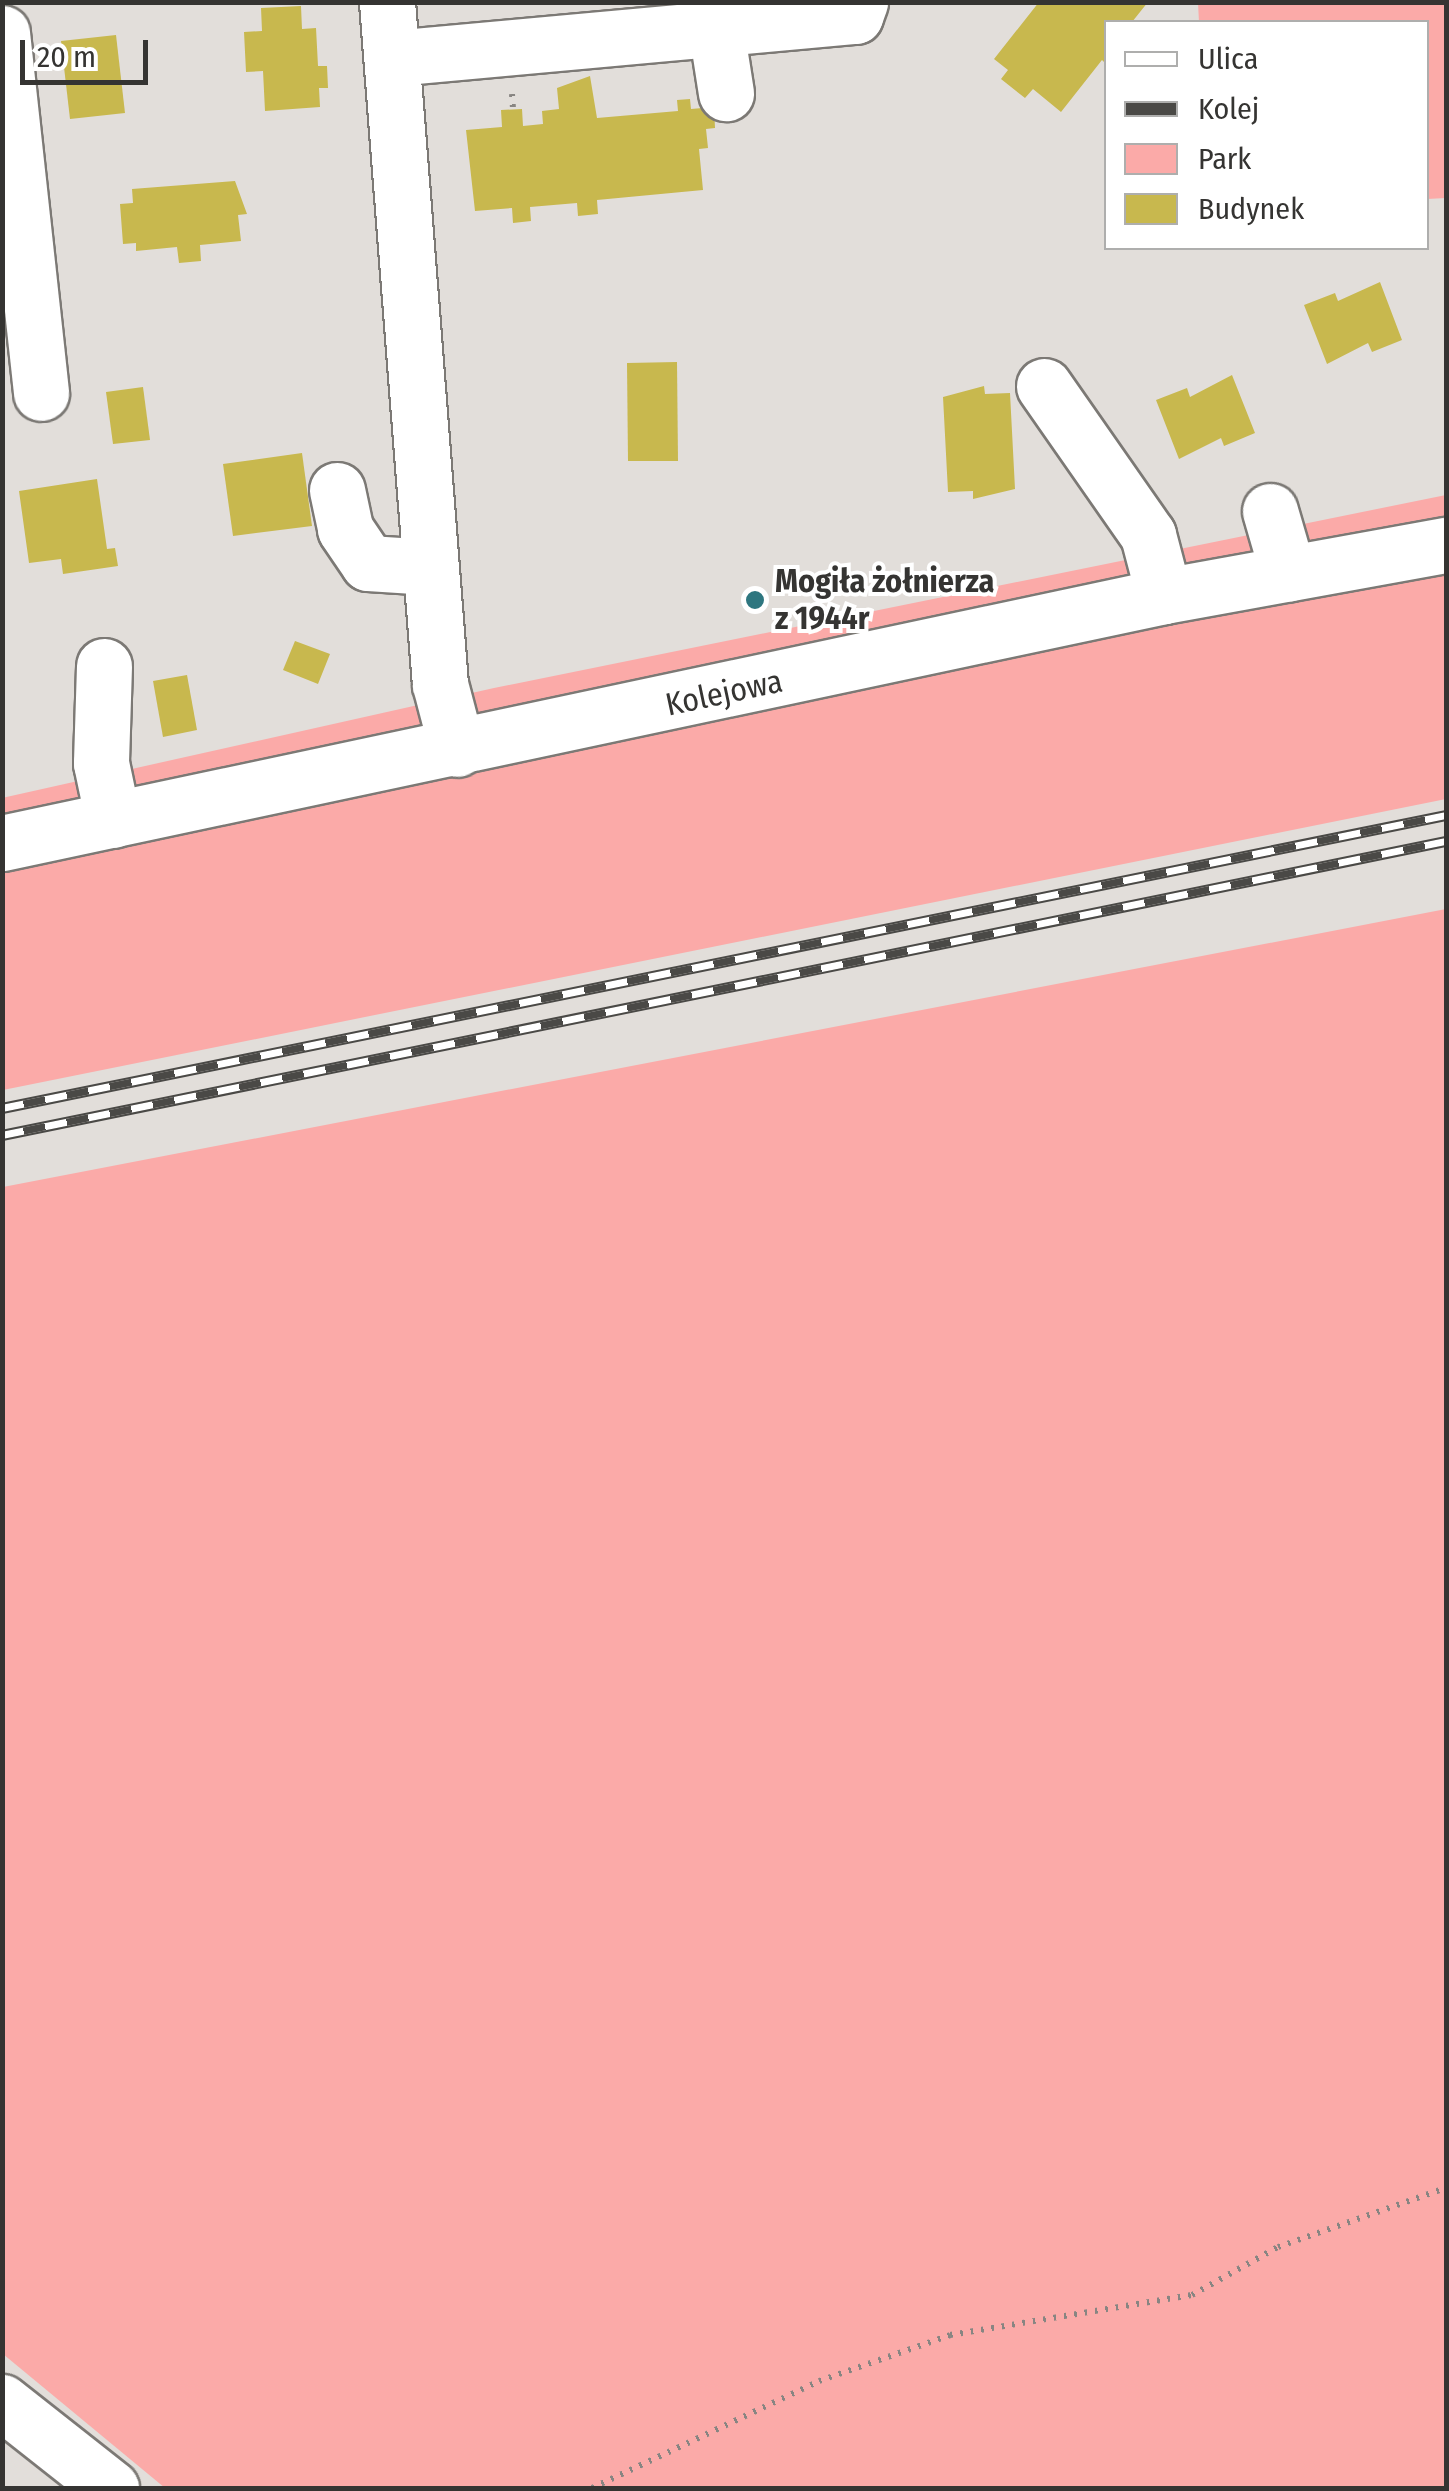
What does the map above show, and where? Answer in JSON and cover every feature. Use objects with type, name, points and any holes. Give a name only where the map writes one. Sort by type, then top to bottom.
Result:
[{"type":"street","points":[[2,14],[8,2]]},
{"type":"street","points":[[387,2],[440,684],[456,749]]},
{"type":"street","points":[[393,58],[855,16],[860,2]]},
{"type":"street","points":[[716,29],[726,93]]},
{"type":"street","points":[[2,33],[41,394]]},
{"type":"street","points":[[1044,386],[1148,535],[1164,596]]},
{"type":"street","points":[[336,490],[345,529],[368,562],[430,567]]},
{"type":"street","points":[[1270,511],[1288,574]]},
{"type":"street","name":"Kolejowa","points":[[2,843],[1164,596],[1446,545]]},
{"type":"street","points":[[104,666],[101,763],[114,820]]},
{"type":"street","points":[[2,2402],[111,2488]]},
{"type":"path","points":[[592,2488],[820,2381],[932,2342],[1192,2295],[1278,2247],[1446,2188]]},
{"type":"green space","points":[[1198,3],[1446,3],[1446,198],[1429,199],[1429,20],[1199,20]]},
{"type":"green space","points":[[1446,495],[1446,525],[3,824],[2,798],[494,688]]},
{"type":"green space","points":[[1446,564],[1446,799],[3,1090],[3,863]]},
{"type":"green space","points":[[1446,909],[1446,2488],[165,2488],[3,2354],[3,1187]]},
{"type":"building","points":[[1039,2],[1148,2],[1134,20],[1104,20],[1104,62],[1061,112],[1033,89],[1025,98],[1001,79],[1008,70],[994,59]]},
{"type":"building","points":[[301,6],[302,29],[316,28],[318,66],[327,66],[328,88],[319,88],[320,107],[265,111],[263,71],[246,72],[244,32],[262,31],[261,8]]},
{"type":"building","points":[[116,35],[125,113],[70,119],[61,41]]},
{"type":"building","points":[[590,76],[597,118],[678,111],[677,100],[690,99],[691,109],[714,107],[715,128],[706,129],[708,148],[699,149],[703,190],[597,200],[598,214],[578,216],[577,203],[530,207],[531,221],[513,223],[512,208],[475,211],[466,130],[502,127],[501,110],[522,109],[523,126],[543,124],[542,111],[559,109],[557,88]]},
{"type":"building","points":[[235,181],[247,214],[238,215],[241,241],[200,245],[201,261],[179,263],[177,247],[136,251],[136,243],[123,244],[120,204],[133,203],[132,189]]},
{"type":"building","points":[[1380,282],[1402,340],[1372,352],[1368,343],[1327,364],[1304,305],[1335,293],[1338,301]]},
{"type":"building","points":[[677,362],[678,461],[628,461],[627,363]]},
{"type":"building","points":[[1232,375],[1255,433],[1224,446],[1221,438],[1179,459],[1156,400],[1187,388],[1190,397]]},
{"type":"building","points":[[984,386],[985,394],[1010,393],[1015,489],[973,499],[973,491],[948,492],[943,397]]},
{"type":"building","points":[[143,387],[150,440],[113,444],[106,392]]},
{"type":"building","points":[[302,453],[312,526],[233,536],[223,464]]},
{"type":"building","points":[[97,479],[107,549],[115,548],[118,566],[63,574],[61,559],[29,563],[19,491]]},
{"type":"building","points":[[295,641],[330,654],[318,684],[283,670]]},
{"type":"building","points":[[187,675],[197,730],[163,737],[153,681]]},
{"type":"railway","points":[[2,1108],[1446,815]]},
{"type":"railway","points":[[2,1135],[1446,841]]},
{"type":"place","name":"Mogiła żołnierza z 1944r","points":[[755,600]]}]
